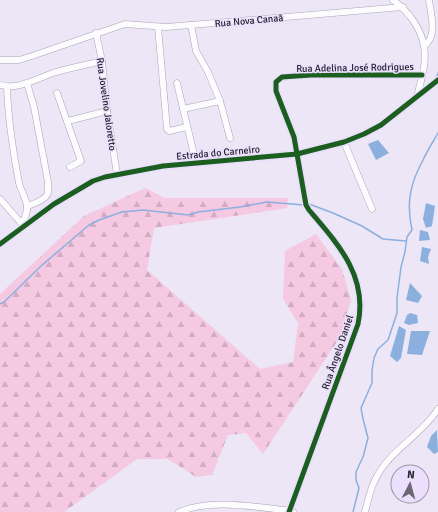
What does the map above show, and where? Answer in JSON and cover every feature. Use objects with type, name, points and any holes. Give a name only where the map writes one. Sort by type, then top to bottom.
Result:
[{"type":"street","points":[[393,0],[403,7],[417,27],[424,46],[422,75],[417,96]]},
{"type":"street","points":[[424,46],[431,39],[434,28],[429,0]]},
{"type":"street","name":"Rua Nova Canaã","points":[[0,60],[19,60],[129,23],[158,27],[176,27],[403,7]]},
{"type":"street","points":[[191,25],[196,51],[208,72],[220,101],[230,138]]},
{"type":"street","points":[[158,27],[167,129],[169,131],[188,127]]},
{"type":"street","name":"Rua Jovelino Jaloretto","points":[[96,34],[102,61],[107,111],[117,174]]},
{"type":"street","points":[[0,85],[7,87],[27,84],[54,73],[102,61]]},
{"type":"street","name":"Rua Adelina José Rodrigues","points":[[276,91],[276,82],[282,77],[365,74],[422,75]]},
{"type":"street","name":"Estrada do Carneiro","points":[[0,244],[22,226],[54,204],[104,177],[162,166],[297,154],[344,142],[381,126],[438,80]]},
{"type":"street","points":[[177,83],[196,162]]},
{"type":"street","points":[[27,84],[34,107],[48,182],[48,193],[39,201],[27,206]]},
{"type":"street","points":[[7,87],[8,118],[11,141],[20,185],[27,206],[27,211],[22,226]]},
{"type":"street","name":"Rua Ângelo Daniel","points":[[276,91],[294,137],[306,205],[339,245],[348,261],[357,284],[360,299],[360,311],[356,329],[291,512]]},
{"type":"street","points":[[57,93],[81,161],[70,167]]},
{"type":"street","points":[[183,109],[220,101]]},
{"type":"street","points":[[68,121],[107,111]]},
{"type":"street","points":[[344,142],[372,208]]},
{"type":"street","points":[[0,199],[22,226]]},
{"type":"street","points":[[366,512],[372,485],[380,471],[393,454],[432,419],[438,409]]},
{"type":"street","points":[[179,512],[197,506],[224,505],[291,512]]},
{"type":"green space","points":[[145,188],[165,198],[288,198],[287,208],[154,228],[147,270],[260,369],[293,362],[298,323],[283,299],[285,251],[316,234],[342,269],[351,300],[340,337],[263,454],[246,433],[228,435],[212,475],[196,477],[168,459],[137,459],[64,512],[0,512],[0,294],[84,216]]},
{"type":"water","points":[[378,140],[389,153],[376,160],[368,144]]},
{"type":"water","points":[[426,203],[435,206],[432,226],[426,228],[423,219]]},
{"type":"water","points":[[420,230],[428,232],[430,240],[419,241]]},
{"type":"water","points":[[422,247],[431,249],[428,257],[429,264],[420,261]]},
{"type":"water","points":[[410,283],[422,296],[418,303],[406,300]]},
{"type":"water","points":[[410,313],[417,315],[418,323],[409,325],[404,323],[407,315]]},
{"type":"water","points":[[399,326],[406,330],[401,358],[397,362],[390,356]]},
{"type":"water","points":[[411,331],[430,331],[422,355],[407,354]]},
{"type":"water","points":[[437,430],[438,452],[434,454],[427,447],[431,436]]},
{"type":"waterway","points":[[436,79],[438,73]]},
{"type":"waterway","points":[[353,512],[359,488],[356,480],[356,472],[363,457],[368,438],[361,408],[372,383],[374,358],[378,349],[388,340],[397,313],[397,298],[401,267],[407,237],[412,230],[409,211],[412,186],[426,153],[438,133]]},
{"type":"waterway","points":[[0,304],[4,302],[41,266],[89,225],[122,212],[143,210],[188,215],[198,212],[267,202],[304,205]]},
{"type":"waterway","points":[[309,204],[362,226],[383,239],[406,241]]},
{"type":"cycle path","points":[[289,512],[358,324],[360,307],[359,291],[355,276],[348,262],[340,248],[306,205],[294,137],[276,91],[276,82],[282,77],[311,75],[422,75]]},
{"type":"cycle path","points":[[0,244],[54,204],[93,181],[105,177],[163,166],[297,154],[344,142],[381,125],[438,80]]}]
